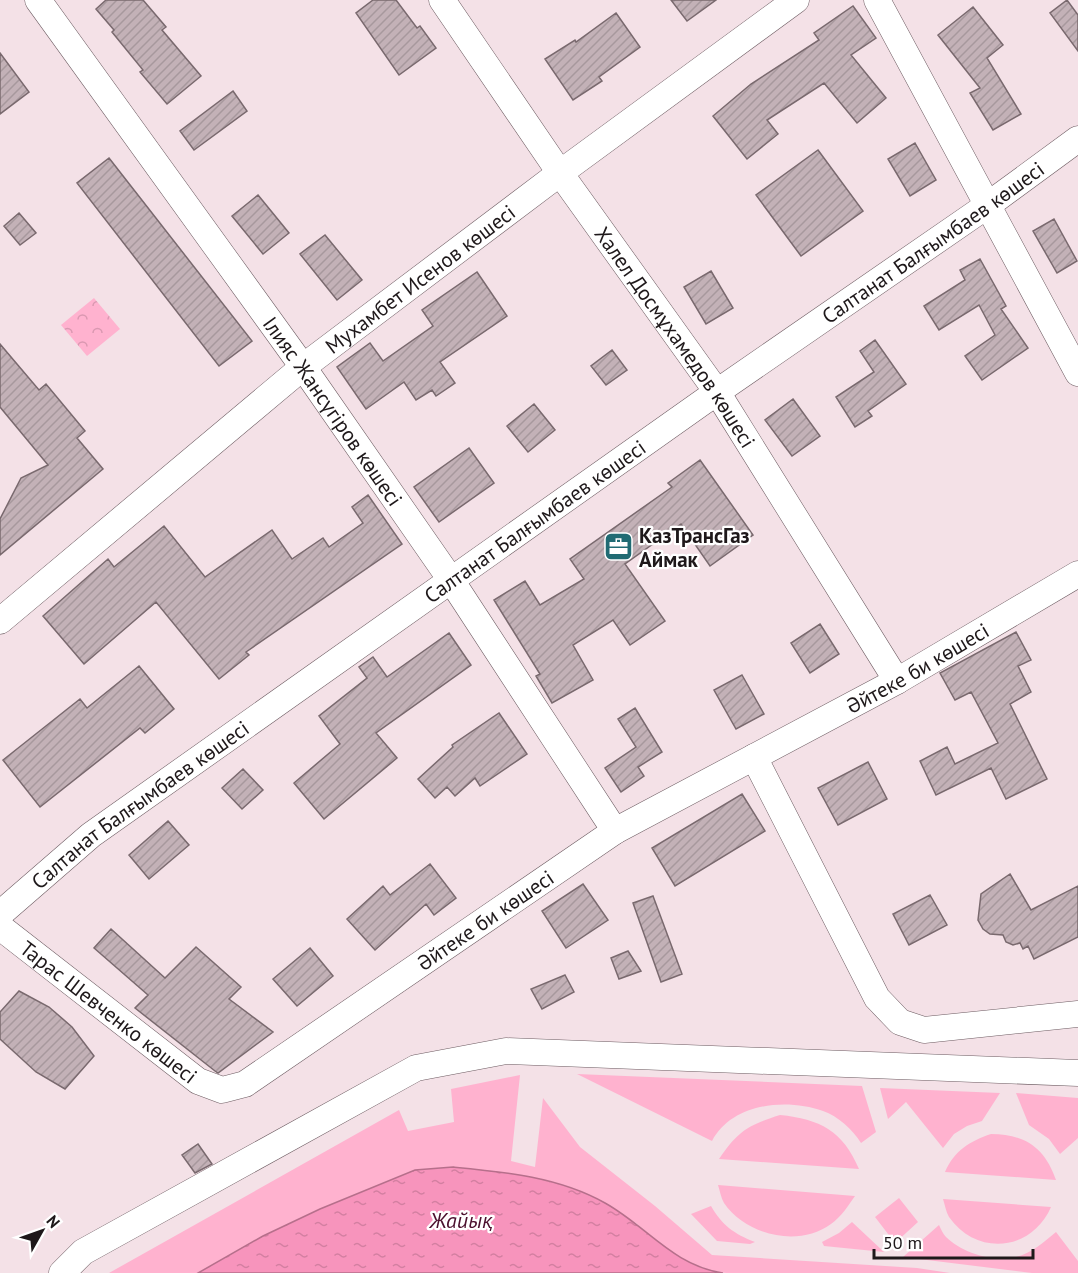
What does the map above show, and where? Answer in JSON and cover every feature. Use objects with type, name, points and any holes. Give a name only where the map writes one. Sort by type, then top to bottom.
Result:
[{"type":"street","name":"Ілияс Жансүгіров көшесі","points":[[38,0],[303,366],[451,580],[615,831]]},
{"type":"street","name":"Халел Досмұхамедов көшесі","points":[[442,0],[560,173],[717,392],[897,681]]},
{"type":"street","name":"Мухамбет Исенов көшесі","points":[[5,607],[303,366],[796,0]]},
{"type":"street","points":[[878,0],[1078,373]]},
{"type":"street","name":"Салтанат Балғымбаев көшесі","points":[[0,914],[91,835],[1078,140]]},
{"type":"street","name":"Әйтеке би көшесі","points":[[222,1090],[245,1084],[615,831],[897,681],[1078,574]]},
{"type":"street","points":[[754,757],[877,998],[900,1022],[924,1030],[1078,1014]]},
{"type":"street","name":"Тарас Шевченко көшесі","points":[[0,927],[198,1081],[222,1090]]},
{"type":"street","points":[[62,1273],[83,1252],[416,1068],[506,1051],[1078,1072]]},
{"type":"green space","points":[[94,298],[120,329],[87,356],[61,325]]},
{"type":"green space","points":[[577,1074],[862,1086],[876,1132],[861,1143],[845,1124],[829,1113],[808,1107],[777,1105],[746,1111],[733,1118],[721,1128],[712,1141]]},
{"type":"green space","points":[[520,1075],[511,1161],[535,1167],[543,1098],[580,1147],[655,1206],[712,1255],[917,1268],[950,1273],[726,1273],[712,1271],[669,1252],[636,1223],[541,1179],[453,1167],[415,1170],[320,1209],[263,1236],[198,1273],[109,1273],[399,1110],[408,1131],[454,1122],[451,1089]]},
{"type":"green space","points":[[880,1088],[1000,1093],[982,1121],[954,1134],[943,1148],[906,1102],[888,1119]]},
{"type":"green space","points":[[1016,1093],[1078,1098],[1078,1138],[1060,1154],[1049,1139],[1029,1125]]},
{"type":"green space","points":[[780,1115],[807,1120],[828,1129],[846,1145],[859,1169],[719,1159],[738,1135],[760,1122]]},
{"type":"green space","points":[[991,1134],[1014,1137],[1032,1145],[1046,1159],[1056,1180],[945,1172],[953,1158],[964,1148]]},
{"type":"green space","points":[[718,1185],[855,1196],[831,1224],[818,1231],[788,1236],[759,1230],[745,1223],[724,1203]]},
{"type":"green space","points":[[899,1198],[918,1222],[895,1243],[875,1217]]},
{"type":"green space","points":[[943,1199],[1051,1207],[1042,1222],[1031,1233],[1018,1240],[989,1243],[961,1230],[949,1217]]},
{"type":"green space","points":[[711,1206],[729,1228],[755,1242],[750,1244],[717,1241],[691,1214]]},
{"type":"green space","points":[[852,1222],[884,1252],[824,1246],[822,1242],[839,1233]]},
{"type":"green space","points":[[939,1225],[946,1237],[961,1248],[998,1259],[1008,1259],[1027,1253],[1056,1232],[1078,1261],[1078,1273],[1032,1273],[903,1257]]},
{"type":"water","name":"Жайық","points":[[453,1167],[531,1177],[587,1194],[620,1213],[675,1254],[705,1269],[723,1273],[198,1273],[263,1236],[320,1209],[415,1170]]},
{"type":"building","points":[[106,0],[143,0],[166,27],[162,30],[201,76],[167,104],[140,72],[143,70],[96,9]]},
{"type":"building","points":[[373,0],[396,0],[436,48],[399,75],[356,13]]},
{"type":"building","points":[[671,0],[716,0],[687,21]]},
{"type":"building","points":[[1067,0],[1078,15],[1078,51],[1050,13]]},
{"type":"building","points":[[853,6],[876,38],[851,55],[886,98],[857,123],[824,83],[767,120],[778,134],[747,159],[713,116],[751,84],[819,40],[814,33]]},
{"type":"building","points":[[973,7],[1003,45],[987,58],[1021,114],[993,130],[970,93],[980,88],[938,35]]},
{"type":"building","points":[[616,13],[640,47],[599,77],[602,81],[573,100],[545,59],[575,40],[576,42]]},
{"type":"building","points":[[0,53],[29,92],[0,114]]},
{"type":"building","points":[[233,91],[247,111],[194,150],[180,131]]},
{"type":"building","points":[[915,143],[936,180],[910,196],[888,159]]},
{"type":"building","points":[[818,150],[863,211],[801,256],[756,195]]},
{"type":"building","points":[[109,158],[252,341],[219,366],[77,183]]},
{"type":"building","points":[[258,195],[289,233],[263,254],[232,216]]},
{"type":"building","points":[[19,213],[36,233],[20,245],[4,226]]},
{"type":"building","points":[[1054,219],[1077,261],[1057,273],[1033,231]]},
{"type":"building","points":[[325,235],[362,280],[337,300],[300,254]]},
{"type":"building","points":[[980,259],[1006,306],[1001,309],[1028,348],[982,380],[965,356],[995,335],[979,305],[939,330],[924,306],[965,280],[960,270]]},
{"type":"building","points":[[711,271],[733,308],[706,324],[684,287]]},
{"type":"building","points":[[477,272],[507,316],[440,362],[455,383],[436,396],[432,390],[416,400],[404,382],[366,409],[337,367],[370,343],[383,361],[433,326],[422,310]]},
{"type":"building","points":[[875,340],[906,384],[868,411],[872,416],[855,427],[836,397],[874,372],[860,351]]},
{"type":"building","points":[[0,344],[39,390],[46,384],[85,431],[77,438],[103,469],[0,555],[0,519],[21,478],[48,465],[0,407]]},
{"type":"building","points":[[612,350],[627,370],[606,385],[591,366]]},
{"type":"building","points":[[793,399],[820,436],[792,456],[765,420]]},
{"type":"building","points":[[534,404],[555,430],[528,452],[507,426]]},
{"type":"building","points":[[469,448],[494,483],[439,522],[414,487]]},
{"type":"building","name":"КазТрансГаз Аймак","points":[[700,460],[753,535],[710,566],[681,524],[625,564],[665,621],[630,645],[613,620],[573,645],[593,680],[552,703],[536,676],[540,674],[494,600],[525,581],[540,605],[584,579],[570,559],[672,487],[668,483]]},
{"type":"building","points":[[368,495],[402,544],[246,652],[249,655],[219,679],[156,602],[84,664],[43,616],[108,559],[114,567],[164,526],[205,577],[272,530],[292,559],[323,538],[329,547],[363,523],[352,507]]},
{"type":"building","points":[[820,624],[839,654],[810,673],[791,643]]},
{"type":"building","points":[[1016,632],[1031,660],[1018,666],[1031,692],[1010,704],[1047,779],[1006,799],[991,768],[936,795],[920,761],[947,747],[955,764],[998,743],[971,692],[955,700],[940,673]]},
{"type":"building","points":[[449,633],[471,665],[376,733],[397,758],[324,819],[294,783],[340,744],[319,716],[367,678],[359,667],[373,657],[387,677]]},
{"type":"building","points":[[139,666],[174,709],[145,733],[140,728],[40,807],[3,760],[80,699],[87,708]]},
{"type":"building","points":[[742,675],[764,714],[736,729],[714,690]]},
{"type":"building","points":[[635,708],[662,752],[638,767],[644,776],[621,792],[605,768],[636,747],[618,719]]},
{"type":"building","points":[[499,713],[527,754],[480,786],[475,778],[455,796],[447,787],[435,798],[418,779],[453,747],[452,745]]},
{"type":"building","points":[[868,762],[887,799],[838,825],[818,788]]},
{"type":"building","points":[[243,769],[263,790],[242,809],[222,788]]},
{"type":"building","points":[[742,794],[765,831],[675,886],[652,848]]},
{"type":"building","points":[[168,821],[189,845],[149,879],[129,855]]},
{"type":"building","points":[[430,864],[456,898],[434,915],[426,904],[375,950],[347,919],[383,886],[390,895]]},
{"type":"building","points":[[1010,874],[1031,910],[1078,886],[1078,937],[1034,959],[1028,946],[1023,949],[1020,943],[1013,945],[1006,942],[1003,935],[990,934],[983,929],[978,920],[981,894]]},
{"type":"building","points":[[583,884],[608,920],[566,948],[542,911]]},
{"type":"building","points":[[930,895],[947,925],[909,945],[893,914]]},
{"type":"building","points":[[653,896],[682,974],[661,982],[633,903]]},
{"type":"building","points":[[111,929],[165,978],[196,947],[241,987],[229,999],[273,1032],[218,1073],[135,1008],[148,995],[94,948]]},
{"type":"building","points":[[310,948],[333,976],[297,1006],[273,979]]},
{"type":"building","points":[[628,951],[641,971],[619,979],[611,958]]},
{"type":"building","points":[[565,975],[574,992],[542,1009],[531,989]]},
{"type":"building","points":[[19,991],[49,1007],[72,1027],[94,1056],[65,1089],[36,1072],[0,1039],[0,1012]]},
{"type":"building","points":[[198,1144],[212,1164],[195,1173],[182,1155]]},
{"type":"place","name":"КазТрансГаз Аймак","points":[[618,547]]}]
